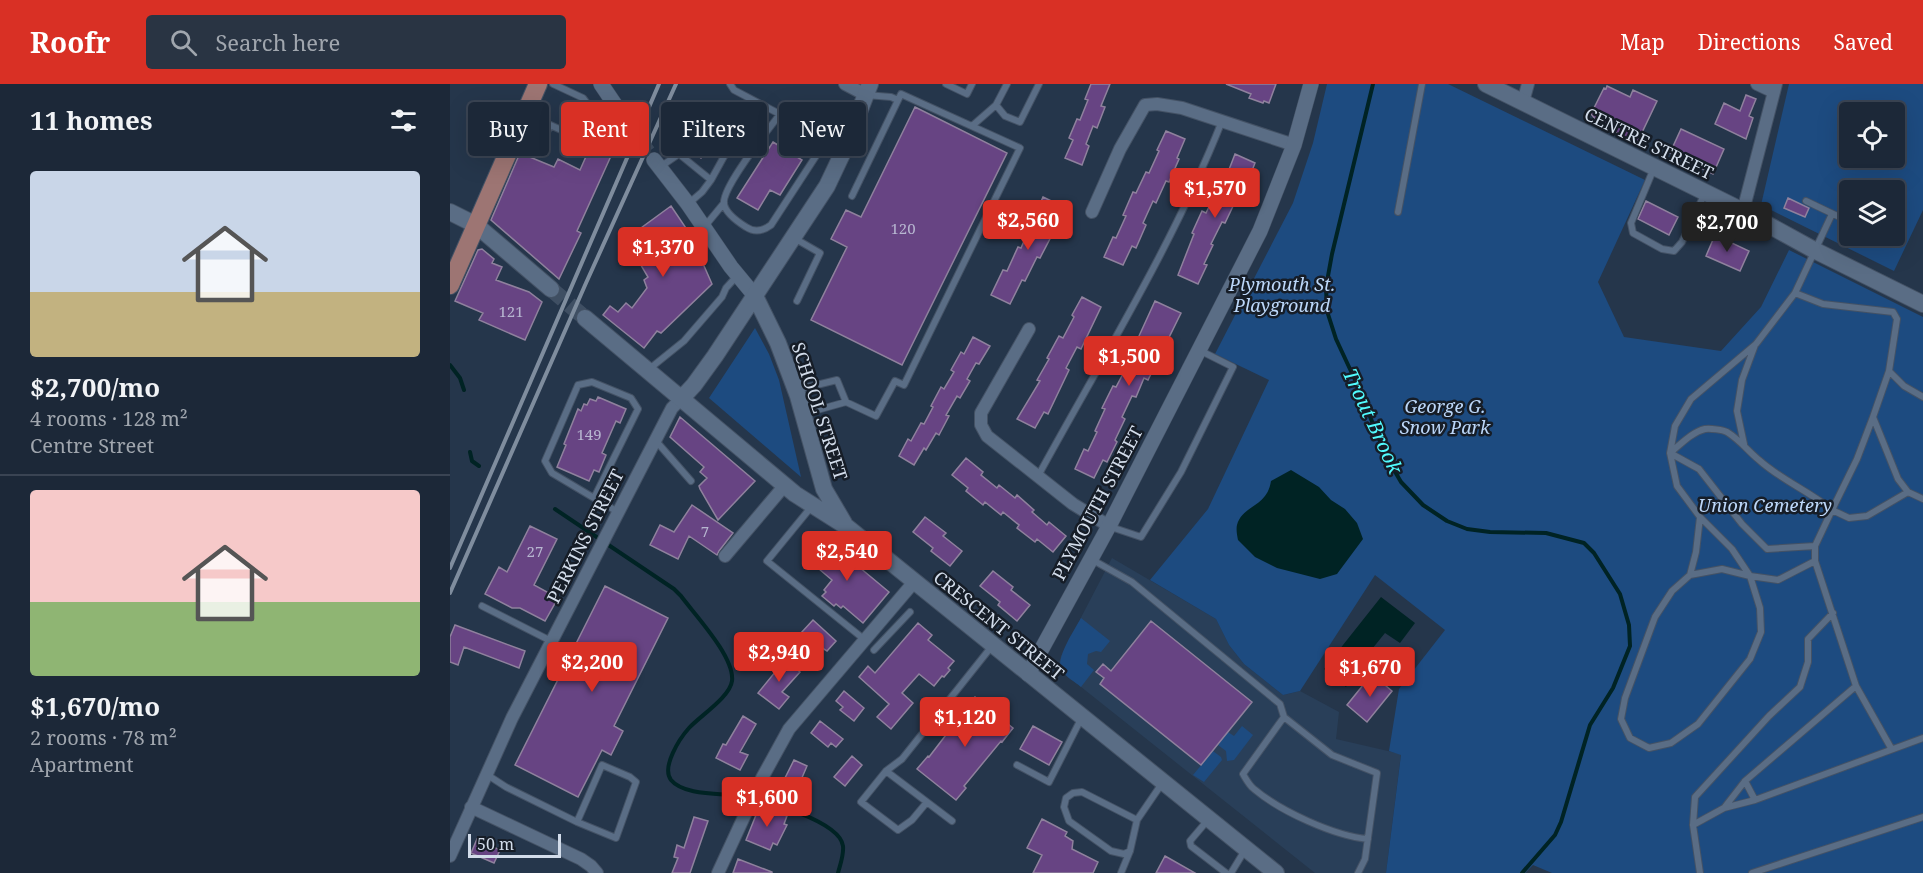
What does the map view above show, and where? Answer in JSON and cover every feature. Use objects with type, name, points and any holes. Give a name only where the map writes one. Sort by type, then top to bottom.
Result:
[{"type":"main road","points":[[530,102],[538,84]]},
{"type":"main road","name":"CENTRE STREET","points":[[1485,84],[1743,211],[1814,250],[1923,304]]},
{"type":"main road","points":[[450,285],[506,156]]},
{"type":"main road","points":[[681,399],[706,368],[794,238],[827,186],[841,156]]},
{"type":"main road","points":[[450,212],[476,225],[551,289]]},
{"type":"main road","name":"SCHOOL STREET","points":[[755,296],[778,343],[795,390],[824,489],[847,527]]},
{"type":"main road","name":"CRESCENT STREET","points":[[585,318],[785,485],[812,506],[847,527],[1276,873]]},
{"type":"street","points":[[601,84],[613,102]]},
{"type":"street","points":[[845,84],[868,89]]},
{"type":"street","name":"PLYMOUTH STREET","points":[[1028,674],[1108,526],[1260,231],[1294,145],[1311,84]]},
{"type":"street","points":[[1523,102],[1528,84]]},
{"type":"street","points":[[1743,211],[1775,88],[1757,84]]},
{"type":"street","points":[[1092,212],[1120,149],[1145,105],[1157,104],[1182,108],[1294,145]]},
{"type":"street","name":"SCHOOL STREET","points":[[656,164],[755,296]]},
{"type":"street","points":[[1029,329],[981,412],[981,425],[987,436],[1073,504],[1108,526]]},
{"type":"street","name":"PERKINS STREET","points":[[450,856],[485,774],[551,641],[672,408],[681,399]]},
{"type":"street","points":[[725,556],[785,485]]},
{"type":"street","points":[[718,873],[789,729],[914,582]]},
{"type":"street","points":[[471,807],[581,859],[597,873]]},
{"type":"lane","points":[[550,125],[579,138],[592,110],[584,98],[553,84]]},
{"type":"lane","points":[[730,84],[734,90],[779,113]]},
{"type":"lane","points":[[946,84],[967,94],[972,84]]},
{"type":"lane","points":[[972,126],[996,105],[1006,84]]},
{"type":"lane","points":[[996,105],[1005,116],[1020,122],[1039,84]]},
{"type":"lane","points":[[1398,212],[1422,84]]},
{"type":"lane","points":[[868,89],[898,100]]},
{"type":"lane","points":[[802,414],[846,402],[876,416],[895,381],[904,384],[1020,148],[901,94],[852,196]]},
{"type":"lane","points":[[704,227],[723,203],[738,172],[779,115]]},
{"type":"lane","points":[[1038,476],[1131,309],[1209,153],[1222,121]]},
{"type":"lane","points":[[656,164],[679,154],[711,180]]},
{"type":"lane","points":[[688,204],[702,192],[724,156]]},
{"type":"lane","points":[[723,203],[729,214],[747,228],[753,231],[765,230],[771,225],[816,156]]},
{"type":"lane","points":[[1654,167],[1630,223],[1633,233],[1662,249],[1674,251],[1682,242],[1705,192]]},
{"type":"lane","points":[[1806,201],[1839,217]]},
{"type":"lane","points":[[1815,561],[1778,580],[1750,576],[1722,569],[1690,575],[1672,591],[1655,617],[1625,698],[1621,719],[1630,738],[1649,748],[1671,743],[1698,724],[1750,659],[1761,632],[1760,608],[1750,576],[1732,549],[1700,517],[1677,486],[1670,453],[1675,426],[1691,399],[1756,344],[1795,293],[1832,214]]},
{"type":"lane","points":[[794,238],[820,253],[798,302]]},
{"type":"lane","points":[[647,371],[684,341],[738,275]]},
{"type":"lane","points":[[1795,293],[1823,304],[1893,312],[1897,319],[1889,371],[1873,417],[1857,459],[1815,546],[1815,561],[1856,686],[1891,748]]},
{"type":"lane","points":[[1743,444],[1737,411],[1742,380],[1756,344]]},
{"type":"lane","points":[[1108,526],[1141,537],[1181,472],[1233,367],[1199,350]]},
{"type":"lane","points":[[1889,371],[1904,386],[1923,397]]},
{"type":"lane","points":[[795,390],[837,380],[846,402]]},
{"type":"lane","points":[[594,498],[638,409],[631,398],[592,382],[578,386],[545,461],[552,473],[594,498],[618,512]]},
{"type":"lane","points":[[1873,417],[1898,479],[1908,492],[1923,500]]},
{"type":"lane","points":[[1670,453],[1705,429],[1725,431],[1781,477],[1818,498],[1832,510],[1849,518],[1868,516],[1908,492]]},
{"type":"lane","points":[[655,440],[691,481]]},
{"type":"lane","points":[[1670,453],[1699,469],[1742,524],[1767,549],[1815,546]]},
{"type":"lane","points":[[812,506],[767,561],[865,640]]},
{"type":"lane","points":[[1690,575],[1696,552],[1700,517]]},
{"type":"lane","points":[[1090,559],[1132,582],[1280,704],[1284,717],[1332,755],[1377,773],[1365,859],[1358,873]]},
{"type":"lane","points":[[482,606],[551,641]]},
{"type":"lane","points":[[874,650],[910,612]]},
{"type":"lane","points":[[1700,873],[1693,825],[1695,797],[1769,716],[1800,687],[1808,662],[1808,639],[1833,613]]},
{"type":"lane","points":[[884,616],[896,628]]},
{"type":"lane","points":[[927,802],[912,820],[898,830],[861,802],[886,771],[902,759],[992,646]]},
{"type":"lane","points":[[1724,808],[1745,781],[1856,686]]},
{"type":"lane","points":[[1017,765],[1049,782],[1082,717]]},
{"type":"lane","points":[[1284,717],[1243,774],[1252,788],[1294,815],[1353,838],[1368,839]]},
{"type":"lane","points":[[1693,825],[1724,808],[1755,800],[1923,738]]},
{"type":"lane","points":[[485,774],[506,787],[578,822],[616,838],[636,782],[602,765],[578,822]]},
{"type":"lane","points":[[886,771],[952,821]]},
{"type":"lane","points":[[1745,781],[1755,800]]},
{"type":"lane","points":[[1121,873],[1130,851],[1137,820],[1164,782]]},
{"type":"lane","points":[[1130,851],[1124,854],[1111,851],[1069,821],[1064,807],[1066,798],[1073,793],[1082,792],[1137,820]]},
{"type":"lane","points":[[1752,873],[1923,817]]},
{"type":"lane","points":[[1210,819],[1192,838],[1191,846],[1226,873]]},
{"type":"lane","points":[[1231,873],[1246,848]]},
{"type":"shaded area","points":[[1291,470],[1319,487],[1331,500],[1345,509],[1357,523],[1363,539],[1337,574],[1320,579],[1277,568],[1255,557],[1238,540],[1237,527],[1240,518],[1260,502],[1269,490],[1271,481]]},
{"type":"shaded area","points":[[1112,558],[1216,619],[1229,645],[1244,664],[1283,695],[1300,691],[1339,712],[1336,739],[1401,754],[1386,873],[1315,873],[1061,671],[1059,664],[1061,656]]},
{"type":"shaded area","points":[[1381,597],[1415,623],[1400,643],[1385,633],[1347,680],[1349,682],[1346,687],[1324,669]]},
{"type":"green space","points":[[1327,84],[1448,84],[1645,180],[1598,282],[1624,337],[1721,351],[1761,307],[1789,250],[1923,317],[1923,873],[1552,873],[1533,865],[1525,873],[1386,873],[1401,755],[1389,751],[1399,689],[1445,630],[1375,575],[1300,691],[1283,695],[1244,664],[1229,645],[1216,619],[1150,580],[1208,509],[1269,380],[1215,354],[1293,203],[1313,143]]},
{"type":"green space","points":[[1789,84],[1923,84],[1923,210],[1894,271],[1844,246],[1905,246],[1905,180],[1839,180],[1839,244],[1761,205]]},
{"type":"green space","points":[[755,328],[769,354],[779,380],[801,477],[709,398]]},
{"type":"green space","points":[[1081,618],[1110,641],[1101,652],[1088,654],[1087,664],[1094,670],[1081,687],[1062,671],[1060,666],[1066,644]]},
{"type":"green space","points":[[1242,726],[1253,735],[1234,760],[1227,761],[1226,751],[1218,745],[1228,732],[1234,736]]},
{"type":"green space","points":[[1213,751],[1222,760],[1204,782],[1193,775]]},
{"type":"building","points":[[1091,84],[1110,84],[1101,106],[1105,107],[1097,128],[1093,126],[1086,144],[1089,146],[1082,165],[1065,158],[1073,140],[1069,138],[1077,119],[1080,120],[1088,100],[1085,99]]},
{"type":"building","points":[[1226,84],[1276,84],[1269,103],[1264,101],[1263,103],[1249,98],[1251,94]]},
{"type":"building","points":[[1607,86],[1630,97],[1633,90],[1657,101],[1637,143],[1613,131],[1615,128],[1596,120],[1591,114]]},
{"type":"building","points":[[1746,95],[1756,99],[1749,116],[1753,118],[1746,139],[1715,124],[1724,103],[1740,111]]},
{"type":"building","points":[[915,107],[1007,153],[902,365],[811,320],[847,247],[831,239],[846,210],[861,217]]},
{"type":"building","points":[[1681,129],[1724,149],[1713,174],[1670,153]]},
{"type":"building","points":[[1166,131],[1185,139],[1177,158],[1179,159],[1156,203],[1153,201],[1143,223],[1146,225],[1136,248],[1132,246],[1123,265],[1104,257],[1126,216],[1123,215],[1133,192],[1136,193],[1146,172],[1149,173]]},
{"type":"building","points":[[773,142],[779,146],[779,156],[796,156],[802,160],[780,195],[770,190],[758,210],[737,198],[764,156],[767,156],[767,151]]},
{"type":"building","points":[[1235,154],[1255,163],[1239,204],[1235,202],[1211,244],[1213,245],[1204,264],[1207,265],[1198,284],[1178,275],[1202,211],[1206,213],[1216,192],[1220,193]]},
{"type":"building","points":[[519,156],[527,156],[554,167],[558,159],[580,170],[586,156],[611,156],[577,231],[581,233],[559,279],[491,220]]},
{"type":"building","points":[[1043,197],[1062,206],[1050,231],[1053,233],[1040,258],[1037,257],[1025,281],[1022,280],[1010,304],[991,295],[1003,270],[1007,271],[1018,247],[1021,248]]},
{"type":"building","points":[[1788,198],[1809,208],[1805,217],[1784,208]]},
{"type":"building","points":[[1646,201],[1678,217],[1669,235],[1638,219]]},
{"type":"building","points":[[671,206],[690,234],[712,284],[661,333],[657,331],[644,348],[603,315],[610,306],[618,312],[626,303],[632,308],[647,288],[644,280],[648,277],[632,250],[641,228]]},
{"type":"building","points":[[1715,235],[1749,251],[1740,271],[1706,256]]},
{"type":"building","points":[[482,249],[494,259],[492,263],[502,267],[496,280],[529,292],[542,302],[525,340],[479,320],[483,313],[455,301],[478,250]]},
{"type":"building","points":[[1082,297],[1101,307],[1081,349],[1077,347],[1066,368],[1069,370],[1048,414],[1044,412],[1035,428],[1017,419],[1040,381],[1037,380],[1059,336],[1063,338]]},
{"type":"building","points":[[1155,301],[1181,313],[1148,380],[1144,378],[1136,397],[1132,396],[1122,417],[1125,419],[1115,440],[1117,442],[1107,462],[1103,460],[1094,478],[1075,469],[1084,449],[1088,451],[1097,432],[1095,431],[1105,409],[1102,408],[1113,386],[1116,387],[1126,368],[1129,370],[1144,338],[1139,336]]},
{"type":"building","points":[[973,337],[990,346],[979,364],[976,363],[967,379],[970,381],[960,398],[957,396],[946,415],[949,416],[939,435],[936,433],[914,465],[899,456],[908,439],[911,441],[921,423],[924,424],[941,387],[944,389],[954,372],[951,370],[961,352],[964,354]]},
{"type":"building","points":[[598,397],[626,409],[620,423],[616,421],[602,453],[606,455],[599,472],[594,470],[589,481],[557,467],[578,409],[581,411],[590,399],[596,401]]},
{"type":"building","points":[[680,417],[755,481],[718,520],[699,486],[707,478],[700,472],[704,467],[670,437]]},
{"type":"building","points":[[966,458],[997,488],[999,485],[1015,498],[1017,495],[1047,525],[1049,522],[1066,536],[1053,552],[1037,539],[1035,542],[1017,528],[1019,525],[1003,512],[1001,515],[985,502],[983,505],[966,491],[968,488],[952,475]]},
{"type":"building","points":[[692,505],[733,533],[717,555],[689,536],[678,559],[650,545],[660,525],[674,532]]},
{"type":"building","points":[[925,517],[946,533],[943,536],[962,551],[950,566],[931,551],[933,548],[913,532]]},
{"type":"building","points":[[530,526],[557,539],[534,585],[558,598],[545,621],[485,594],[499,567],[507,572]]},
{"type":"building","points":[[823,537],[889,592],[863,623],[843,606],[841,608],[836,604],[834,606],[822,596],[832,580],[806,558]]},
{"type":"building","points":[[993,571],[1013,587],[1011,590],[1030,605],[1017,621],[998,605],[1000,602],[980,586]]},
{"type":"building","points":[[605,586],[668,618],[614,726],[623,731],[611,755],[602,750],[578,797],[515,765]]},
{"type":"building","points":[[813,620],[836,641],[827,651],[816,644],[815,646],[801,633]]},
{"type":"building","points":[[1151,621],[1252,702],[1201,765],[1100,684],[1104,678],[1096,672],[1103,664],[1111,671]]},
{"type":"building","points":[[918,623],[932,635],[928,640],[954,661],[948,668],[950,670],[934,686],[919,674],[902,693],[913,703],[891,729],[877,717],[889,704],[859,677],[868,666],[875,673]]},
{"type":"building","points":[[455,625],[525,651],[519,668],[464,647],[458,665],[450,662],[450,637]]},
{"type":"building","points":[[782,657],[800,672],[782,692],[789,697],[779,709],[758,693],[776,671],[772,668]]},
{"type":"building","points":[[1372,674],[1392,691],[1367,722],[1347,705]]},
{"type":"building","points":[[844,691],[864,708],[854,721],[840,710],[843,707],[836,701]]},
{"type":"building","points":[[975,697],[1013,728],[964,786],[966,788],[956,800],[917,769],[929,757]]},
{"type":"building","points":[[743,716],[756,724],[740,752],[748,755],[740,770],[716,758]]},
{"type":"building","points":[[820,721],[843,739],[836,747],[831,743],[828,747],[811,733]]},
{"type":"building","points":[[1033,726],[1062,742],[1049,765],[1020,749]]},
{"type":"building","points":[[852,756],[862,765],[845,786],[834,777]]},
{"type":"building","points":[[794,760],[807,766],[798,787],[784,780]]},
{"type":"building","points":[[760,805],[787,816],[784,824],[787,825],[777,845],[773,843],[770,850],[746,840]]},
{"type":"building","points":[[694,817],[708,821],[690,873],[672,873],[678,858],[674,857],[677,845],[684,848]]},
{"type":"building","points":[[1042,819],[1067,832],[1065,836],[1073,841],[1072,849],[1098,862],[1093,873],[1033,873],[1042,855],[1027,848]]},
{"type":"building","points":[[477,839],[500,850],[494,863],[471,853]]},
{"type":"building","points":[[1165,856],[1195,873],[1156,873]]},
{"type":"building","points":[[738,859],[772,872],[772,873],[733,873]]},
{"type":"waterway","name":"Trout Brook","points":[[1373,84],[1326,287],[1327,311],[1336,339],[1386,456],[1401,482],[1423,505],[1447,521],[1467,529],[1490,532],[1546,533],[1584,543],[1594,553],[1620,594],[1629,625],[1630,646],[1613,688],[1590,725],[1561,822],[1555,835],[1522,873]]},
{"type":"waterway","points":[[450,365],[460,378],[464,390]]},
{"type":"waterway","points":[[470,452],[472,461],[479,466]]},
{"type":"waterway","points":[[555,509],[674,589],[713,637],[727,660],[731,671],[730,687],[681,739],[668,768],[671,780],[685,789],[752,798],[815,820],[839,837],[843,846],[838,873]]},
{"type":"tunnel","points":[[649,153],[654,160]]},
{"type":"tunnel","points":[[551,289],[585,318]]},
{"type":"railway","points":[[450,568],[659,84]]},
{"type":"railway","points":[[450,593],[676,84]]},
{"type":"park label","name":"Plymouth St. Playground","points":[[1282,294]]},
{"type":"park label","name":"George G. Snow Park","points":[[1445,416]]},
{"type":"park label","name":"Union Cemetery","points":[[1765,505]]}]
